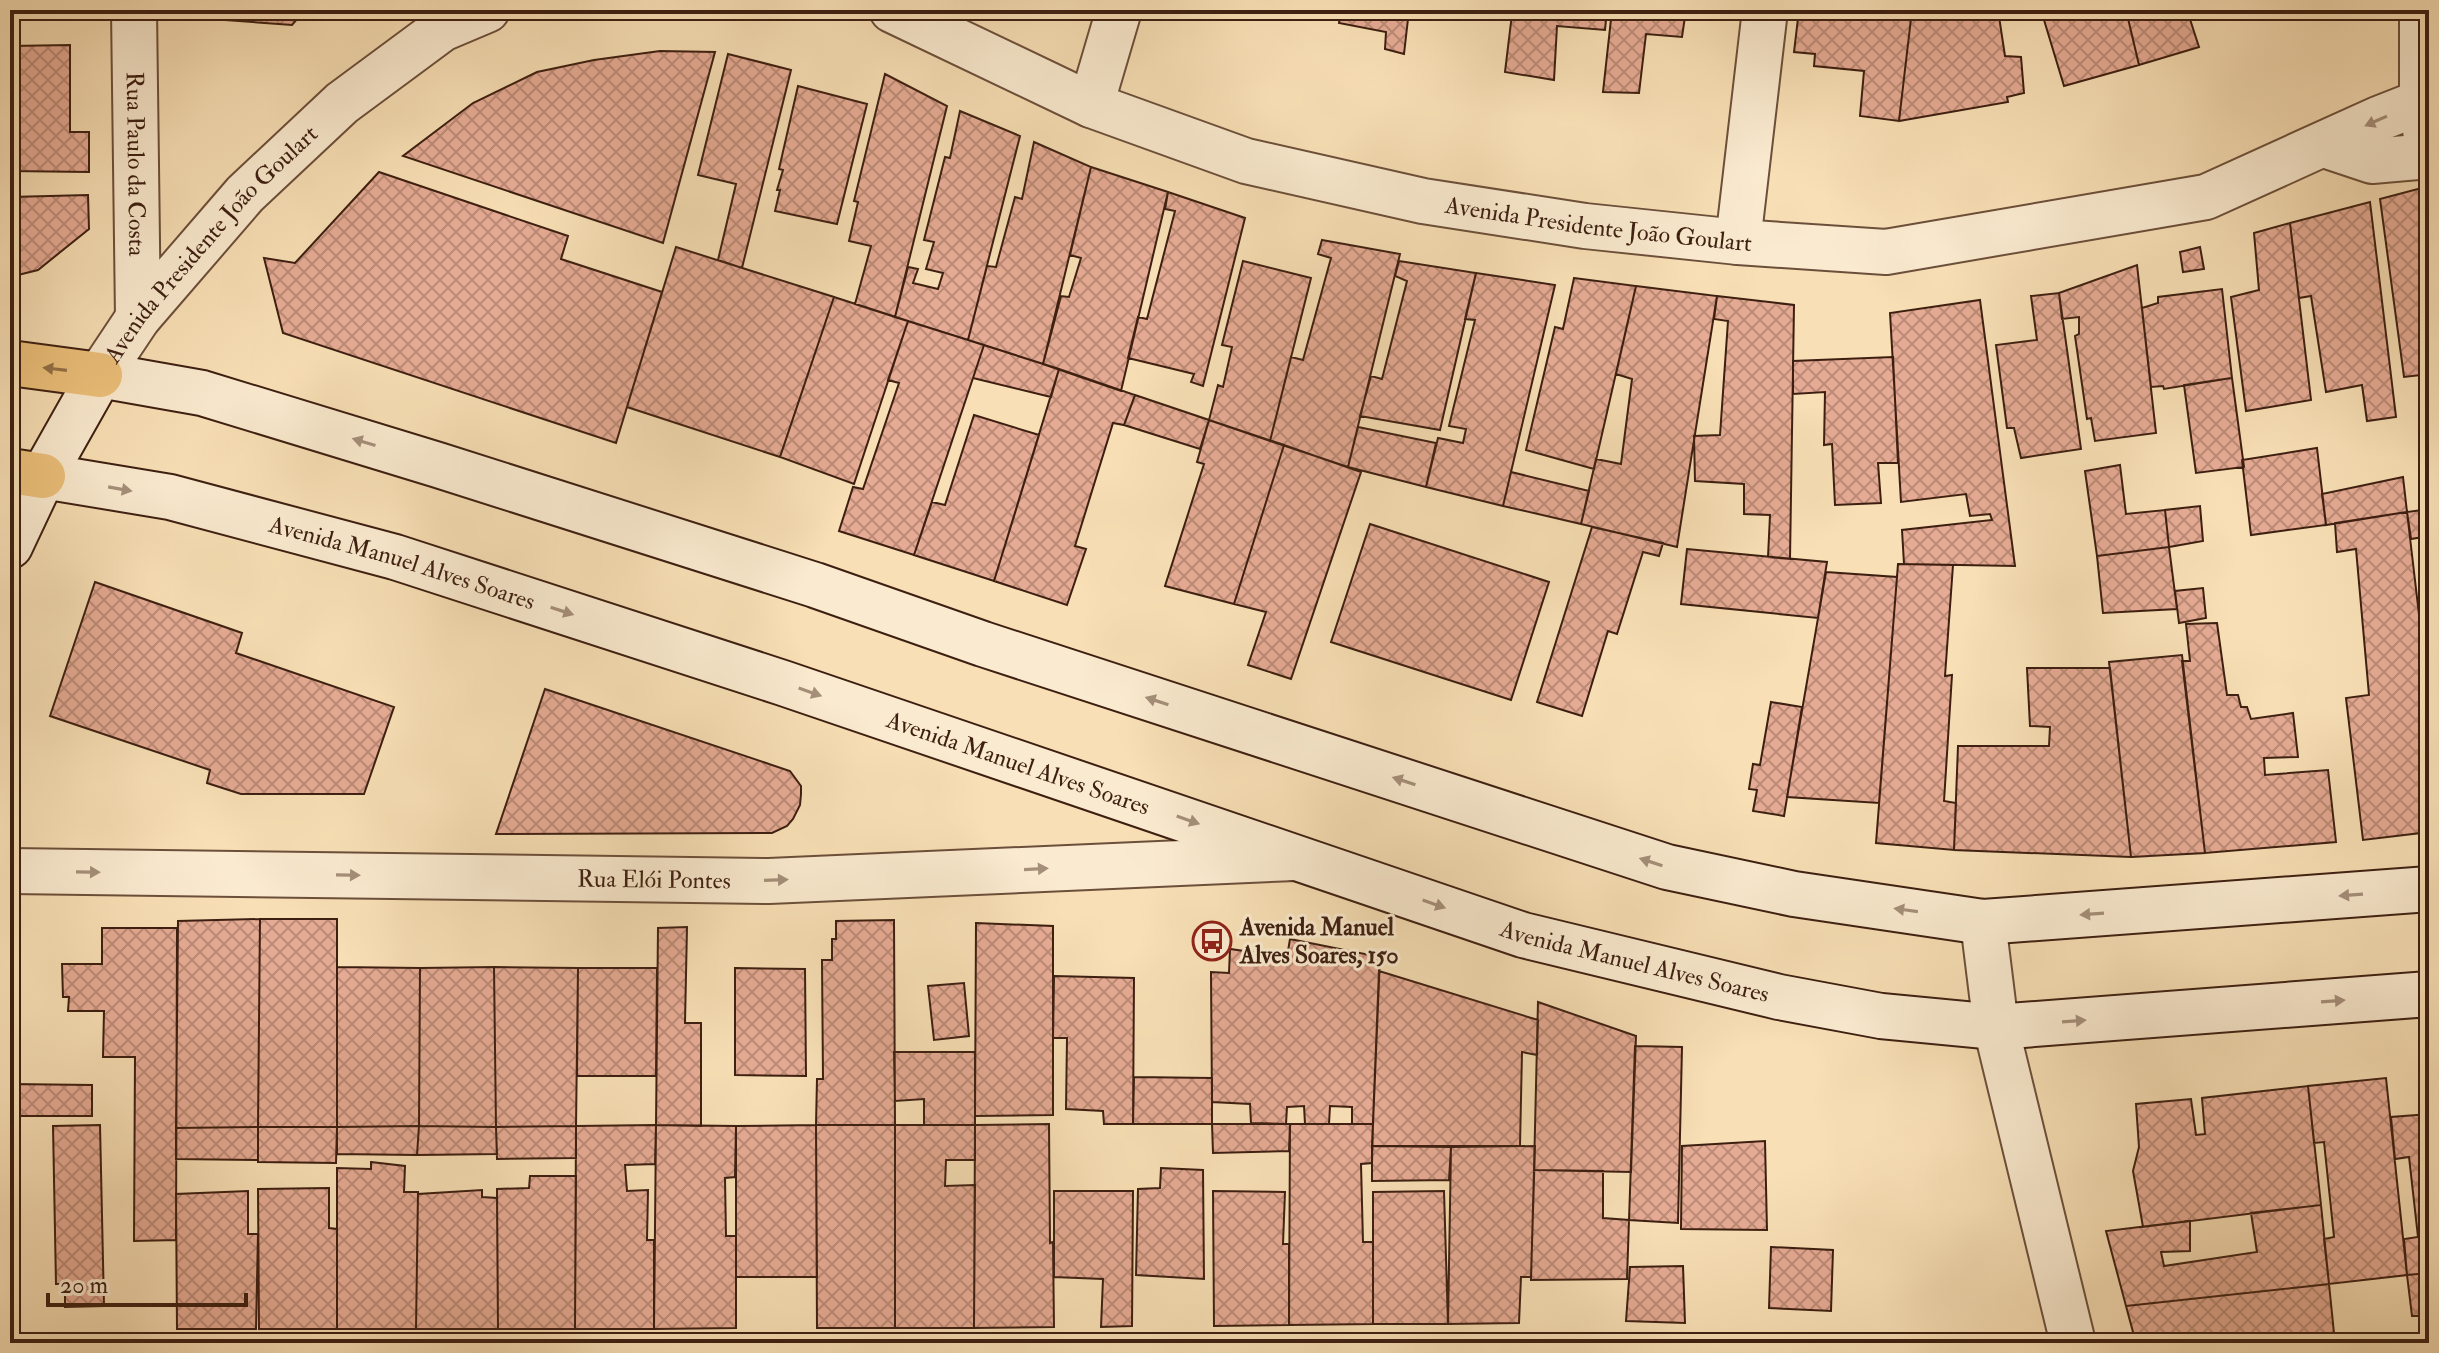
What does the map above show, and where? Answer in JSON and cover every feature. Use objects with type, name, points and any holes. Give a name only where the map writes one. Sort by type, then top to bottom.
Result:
[{"type":"main road","name":"Rua Paulo da Costa","points":[[134,10],[138,318]]},
{"type":"main road","name":"Avenida Presidente João Goulart","points":[[10,546],[27,473],[138,318],[245,194],[342,103],[442,29],[487,10]]},
{"type":"main road","name":"Avenida Presidente João Goulart","points":[[892,10],[1091,105],[1246,161],[1423,201],[1585,226],[1738,242],[1886,252],[2206,197],[2426,100]]},
{"type":"main road","points":[[1091,105],[1119,10]]},
{"type":"main road","points":[[1738,242],[1765,10]]},
{"type":"main road","points":[[2324,145],[2372,161],[2428,156],[2422,10]]},
{"type":"main road","points":[[10,363],[202,393],[815,585],[983,644],[1667,867],[1794,894],[1983,922],[2429,889]]},
{"type":"main road","name":"Avenida Manuel Alves Soares","points":[[27,473],[170,497],[395,557],[783,683],[1523,935],[1779,997],[1881,1016],[1996,1027],[2429,994]]},
{"type":"main road","name":"Rua Elói Pontes","points":[[10,871],[769,881],[1299,857]]},
{"type":"main road","points":[[1983,922],[1996,1027],[2073,1343]]},
{"type":"building","points":[[10,10],[89,10],[89,16],[10,17]]},
{"type":"building","points":[[198,10],[305,10],[292,25],[198,18]]},
{"type":"building","points":[[1341,10],[1409,10],[1404,54],[1385,49],[1386,32],[1339,23]]},
{"type":"building","points":[[1525,10],[1607,10],[1605,30],[1557,26],[1554,80],[1505,72],[1512,14],[1524,15]]},
{"type":"building","points":[[1612,10],[1686,10],[1682,37],[1646,34],[1639,93],[1603,92]]},
{"type":"building","points":[[1799,10],[1912,10],[1899,121],[1860,116],[1864,71],[1814,66],[1815,54],[1794,52]]},
{"type":"building","points":[[1912,10],[1998,10],[2005,56],[2021,57],[2024,93],[2007,97],[2008,102],[1899,121]]},
{"type":"building","points":[[2041,10],[2126,10],[2139,65],[2064,86]]},
{"type":"building","points":[[2126,10],[2187,10],[2199,47],[2139,65]]},
{"type":"building","points":[[70,45],[70,132],[89,132],[89,172],[10,171],[10,46]]},
{"type":"building","points":[[660,51],[715,52],[663,243],[403,156],[473,103],[537,72]]},
{"type":"building","points":[[728,54],[791,70],[742,268],[718,260],[736,184],[698,175]]},
{"type":"building","points":[[885,74],[947,106],[895,317],[855,304],[871,246],[849,241],[858,202],[854,201]]},
{"type":"building","points":[[798,86],[867,104],[837,224],[775,211],[783,170],[779,169]]},
{"type":"building","points":[[960,111],[1020,136],[968,340],[895,317],[908,267],[918,269],[913,283],[938,289],[943,273],[926,269],[934,242],[924,240],[945,157],[950,158]]},
{"type":"building","points":[[1034,142],[1091,167],[1043,364],[968,340],[987,266],[996,267],[1015,197],[1022,199]]},
{"type":"building","points":[[1091,167],[1168,192],[1121,391],[1043,364],[1061,296],[1069,297],[1081,258],[1070,255]]},
{"type":"building","points":[[379,172],[568,236],[561,259],[662,292],[616,443],[283,333],[264,258],[295,263]]},
{"type":"building","points":[[2429,186],[2429,374],[2404,377],[2380,199]]},
{"type":"building","points":[[1168,192],[1245,218],[1203,386],[1191,382],[1194,374],[1128,358],[1138,317],[1147,319],[1175,211],[1165,209]]},
{"type":"building","points":[[88,195],[89,229],[38,270],[10,277],[10,197]]},
{"type":"building","points":[[2370,202],[2396,417],[2367,421],[2362,385],[2326,392],[2311,296],[2299,298],[2290,223]]},
{"type":"building","points":[[2290,223],[2311,400],[2246,411],[2231,297],[2259,290],[2254,233]]},
{"type":"building","points":[[1322,240],[1400,254],[1348,467],[1270,441],[1291,357],[1303,360],[1331,258],[1318,254]]},
{"type":"building","points":[[676,247],[834,297],[780,457],[627,407]]},
{"type":"building","points":[[2200,247],[2204,269],[2183,272],[2180,252]]},
{"type":"building","points":[[1243,261],[1311,278],[1270,441],[1209,420],[1218,385],[1223,387],[1232,347],[1222,345]]},
{"type":"building","points":[[1399,261],[1476,273],[1440,430],[1360,416],[1371,376],[1382,379],[1407,281],[1395,276]]},
{"type":"building","points":[[2137,265],[2156,433],[2095,441],[2091,418],[2087,419],[2075,336],[2079,334],[2079,317],[2062,319],[2059,293]]},
{"type":"building","points":[[1476,273],[1555,285],[1503,506],[1426,487],[1438,438],[1463,443],[1466,429],[1449,426],[1475,320],[1465,319]]},
{"type":"building","points":[[1574,278],[1636,286],[1594,469],[1526,450],[1555,327],[1563,329]]},
{"type":"building","points":[[1636,286],[1717,296],[1677,547],[1581,524],[1596,459],[1621,464],[1632,379],[1616,374]]},
{"type":"building","points":[[2222,289],[2232,378],[2164,389],[2163,386],[2151,387],[2142,308],[2158,303],[2158,297]]},
{"type":"building","points":[[2059,293],[2081,449],[2021,458],[2014,428],[2007,428],[1996,345],[2037,340],[2031,296]]},
{"type":"building","points":[[1717,296],[1794,305],[1790,559],[1768,557],[1770,515],[1744,514],[1744,484],[1695,481],[1694,436],[1720,435],[1728,321],[1714,319]]},
{"type":"building","points":[[834,297],[908,321],[854,484],[780,457]]},
{"type":"building","points":[[1980,300],[2015,566],[1904,564],[1902,530],[1992,520],[1990,514],[1970,516],[1966,494],[1901,502],[1890,313]]},
{"type":"building","points":[[908,321],[984,345],[914,555],[839,531],[853,487],[863,489],[899,383],[888,380]]},
{"type":"building","points":[[984,345],[1059,369],[1051,397],[973,378]]},
{"type":"building","points":[[1893,357],[1898,463],[1878,463],[1881,503],[1835,505],[1832,444],[1824,445],[1825,392],[1793,394],[1793,361]]},
{"type":"building","points":[[1059,369],[1135,395],[1124,425],[1113,423],[1075,546],[1086,549],[1067,605],[994,581]]},
{"type":"building","points":[[2232,378],[2244,467],[2196,473],[2184,385]]},
{"type":"building","points":[[1135,395],[1209,420],[1200,449],[1124,425]]},
{"type":"building","points":[[974,415],[1039,435],[994,581],[914,555],[932,502],[945,505]]},
{"type":"building","points":[[1209,420],[1284,445],[1234,604],[1165,586],[1204,464],[1197,462]]},
{"type":"building","points":[[1358,427],[1436,443],[1426,487],[1348,467]]},
{"type":"building","points":[[1284,445],[1361,472],[1291,679],[1248,665],[1266,612],[1234,604]]},
{"type":"building","points":[[2317,448],[2326,525],[2251,535],[2242,460]]},
{"type":"building","points":[[2120,465],[2126,514],[2165,510],[2169,547],[2097,556],[2085,471]]},
{"type":"building","points":[[1511,472],[1589,491],[1581,524],[1503,506]]},
{"type":"building","points":[[2403,477],[2407,512],[2326,525],[2322,494]]},
{"type":"building","points":[[2200,506],[2203,541],[2169,547],[2165,510]]},
{"type":"building","points":[[2429,509],[2429,536],[2411,539],[2407,512]]},
{"type":"building","points":[[2407,512],[2429,700],[2429,832],[2363,840],[2346,698],[2369,695],[2356,549],[2337,552],[2335,523]]},
{"type":"building","points":[[1370,524],[1549,582],[1511,700],[1331,642]]},
{"type":"building","points":[[1592,527],[1663,543],[1659,556],[1643,552],[1617,634],[1608,631],[1582,716],[1537,702]]},
{"type":"building","points":[[2169,547],[2177,609],[2103,613],[2097,556]]},
{"type":"building","points":[[1687,549],[1827,562],[1818,618],[1681,604]]},
{"type":"building","points":[[1898,564],[1953,565],[1945,676],[1952,675],[1944,801],[1956,803],[1954,850],[1876,843]]},
{"type":"building","points":[[1826,572],[1897,577],[1879,803],[1787,797]]},
{"type":"building","points":[[95,582],[242,633],[236,653],[394,707],[364,794],[241,794],[207,783],[210,770],[50,716]]},
{"type":"building","points":[[2203,588],[2206,618],[2179,623],[2175,591]]},
{"type":"building","points":[[2217,623],[2227,695],[2238,695],[2241,707],[2247,707],[2251,719],[2293,713],[2298,757],[2264,758],[2265,775],[2328,770],[2336,842],[2205,853],[2182,661],[2190,661],[2186,624]]},
{"type":"building","points":[[2182,655],[2205,853],[2131,857],[2109,662]]},
{"type":"building","points":[[2027,668],[2110,668],[2131,857],[1954,850],[1958,746],[2049,746],[2050,727],[2030,726]]},
{"type":"building","points":[[545,689],[790,771],[801,786],[800,805],[787,826],[772,833],[496,834]]},
{"type":"building","points":[[1771,702],[1802,707],[1784,816],[1753,811],[1757,790],[1749,789],[1753,764],[1760,765]]},
{"type":"building","points":[[260,919],[258,1127],[176,1128],[178,921]]},
{"type":"building","points":[[260,919],[337,919],[337,1127],[258,1127]]},
{"type":"building","points":[[894,920],[895,1125],[816,1125],[817,1079],[823,1079],[822,960],[832,960],[836,921]]},
{"type":"building","points":[[976,923],[1053,926],[1053,1115],[975,1116]]},
{"type":"building","points":[[687,927],[685,1023],[701,1023],[701,1126],[656,1125],[658,928]]},
{"type":"building","points":[[102,928],[177,928],[176,1240],[134,1241],[135,1057],[103,1057],[104,1011],[68,1011],[69,997],[63,997],[62,964],[102,964]]},
{"type":"building","points":[[1290,939],[1380,957],[1373,1124],[1352,1124],[1352,1107],[1330,1106],[1329,1124],[1305,1124],[1304,1106],[1287,1107],[1286,1124],[1251,1123],[1250,1104],[1212,1102],[1211,972],[1229,973],[1230,949],[1287,957]]},
{"type":"building","points":[[337,967],[420,968],[419,1126],[337,1127]]},
{"type":"building","points":[[494,967],[496,1127],[419,1126],[420,968]]},
{"type":"building","points":[[494,967],[578,968],[576,1126],[496,1127]]},
{"type":"building","points":[[578,968],[657,968],[656,1076],[577,1076]]},
{"type":"building","points":[[735,968],[805,969],[806,1076],[735,1075]]},
{"type":"building","points":[[1379,971],[1538,1020],[1537,1055],[1522,1052],[1520,1146],[1372,1146]]},
{"type":"building","points":[[1054,976],[1134,978],[1133,1124],[1104,1124],[1103,1111],[1066,1109],[1067,1038],[1053,1038]]},
{"type":"building","points":[[964,983],[969,1036],[934,1040],[928,986]]},
{"type":"building","points":[[1538,1002],[1636,1036],[1631,1172],[1534,1170]]},
{"type":"building","points":[[1635,1046],[1682,1047],[1678,1223],[1629,1220]]},
{"type":"building","points":[[894,1052],[975,1052],[975,1125],[924,1125],[924,1099],[895,1101]]},
{"type":"building","points":[[1134,1077],[1212,1078],[1212,1124],[1133,1124]]},
{"type":"building","points":[[2386,1078],[2407,1275],[2329,1284],[2324,1239],[2334,1237],[2324,1142],[2314,1143],[2308,1086]]},
{"type":"building","points":[[10,1084],[92,1085],[92,1116],[10,1116]]},
{"type":"building","points":[[2308,1086],[2321,1205],[2143,1227],[2133,1171],[2139,1147],[2136,1104],[2191,1099],[2196,1135],[2205,1134],[2202,1098]]},
{"type":"building","points":[[2429,1114],[2429,1273],[2407,1275],[2404,1239],[2418,1237],[2409,1157],[2395,1159],[2391,1117]]},
{"type":"building","points":[[1049,1124],[1054,1327],[974,1328],[975,1125]]},
{"type":"building","points":[[1212,1124],[1290,1124],[1289,1151],[1213,1153]]},
{"type":"building","points":[[1290,1124],[1373,1124],[1372,1163],[1361,1164],[1363,1242],[1373,1242],[1373,1324],[1289,1325]]},
{"type":"building","points":[[100,1125],[104,1306],[65,1307],[65,1284],[56,1284],[53,1126]]},
{"type":"building","points":[[656,1125],[736,1126],[735,1177],[725,1178],[726,1236],[736,1236],[736,1328],[654,1329]]},
{"type":"building","points":[[656,1125],[655,1164],[625,1165],[627,1191],[648,1190],[647,1240],[654,1240],[654,1329],[575,1329],[576,1126]]},
{"type":"building","points":[[816,1125],[817,1277],[736,1277],[736,1126]]},
{"type":"building","points":[[816,1125],[895,1125],[895,1328],[817,1328]]},
{"type":"building","points":[[895,1125],[975,1125],[975,1160],[946,1160],[945,1186],[975,1185],[974,1328],[895,1328]]},
{"type":"building","points":[[419,1126],[496,1127],[497,1154],[417,1155]]},
{"type":"building","points":[[419,1126],[417,1155],[337,1154],[337,1127]]},
{"type":"building","points":[[576,1126],[576,1158],[497,1159],[496,1127]]},
{"type":"building","points":[[258,1127],[337,1127],[336,1163],[258,1162]]},
{"type":"building","points":[[258,1127],[258,1160],[176,1159],[176,1128]]},
{"type":"building","points":[[1765,1141],[1767,1230],[1681,1229],[1682,1146]]},
{"type":"building","points":[[1372,1146],[1451,1147],[1449,1180],[1372,1181]]},
{"type":"building","points":[[1535,1146],[1531,1277],[1521,1277],[1519,1323],[1448,1324],[1451,1147]]},
{"type":"building","points":[[371,1162],[405,1166],[404,1192],[418,1192],[416,1329],[337,1329],[337,1168],[371,1169]]},
{"type":"building","points":[[1161,1168],[1203,1170],[1204,1279],[1136,1275],[1138,1189],[1160,1188]]},
{"type":"building","points":[[1534,1170],[1603,1171],[1603,1218],[1629,1220],[1627,1279],[1531,1280]]},
{"type":"building","points":[[530,1176],[576,1176],[575,1329],[498,1329],[497,1189],[529,1188]]},
{"type":"building","points":[[329,1188],[329,1228],[337,1229],[337,1329],[259,1329],[258,1189]]},
{"type":"building","points":[[482,1190],[482,1197],[497,1198],[498,1329],[416,1329],[418,1194]]},
{"type":"building","points":[[248,1191],[248,1234],[258,1234],[256,1329],[177,1329],[176,1194]]},
{"type":"building","points":[[1054,1191],[1133,1191],[1132,1326],[1101,1327],[1103,1279],[1054,1277]]},
{"type":"building","points":[[1213,1191],[1285,1192],[1283,1244],[1289,1244],[1289,1325],[1214,1326]]},
{"type":"building","points":[[1444,1191],[1448,1324],[1373,1324],[1373,1192]]},
{"type":"building","points":[[2321,1205],[2329,1284],[2126,1306],[2106,1231],[2190,1221],[2190,1251],[2161,1252],[2164,1266],[2257,1252],[2251,1213]]},
{"type":"building","points":[[1771,1247],[1833,1250],[1831,1311],[1769,1308]]},
{"type":"building","points":[[1683,1266],[1685,1323],[1626,1321],[1630,1267]]},
{"type":"building","points":[[2429,1273],[2429,1325],[2428,1313],[2412,1316],[2407,1275]]},
{"type":"building","points":[[2329,1284],[2335,1343],[2136,1343],[2126,1306]]},
{"type":"place","name":"Avenida Manuel Alves Soares, 150","points":[[1212,941]]}]
